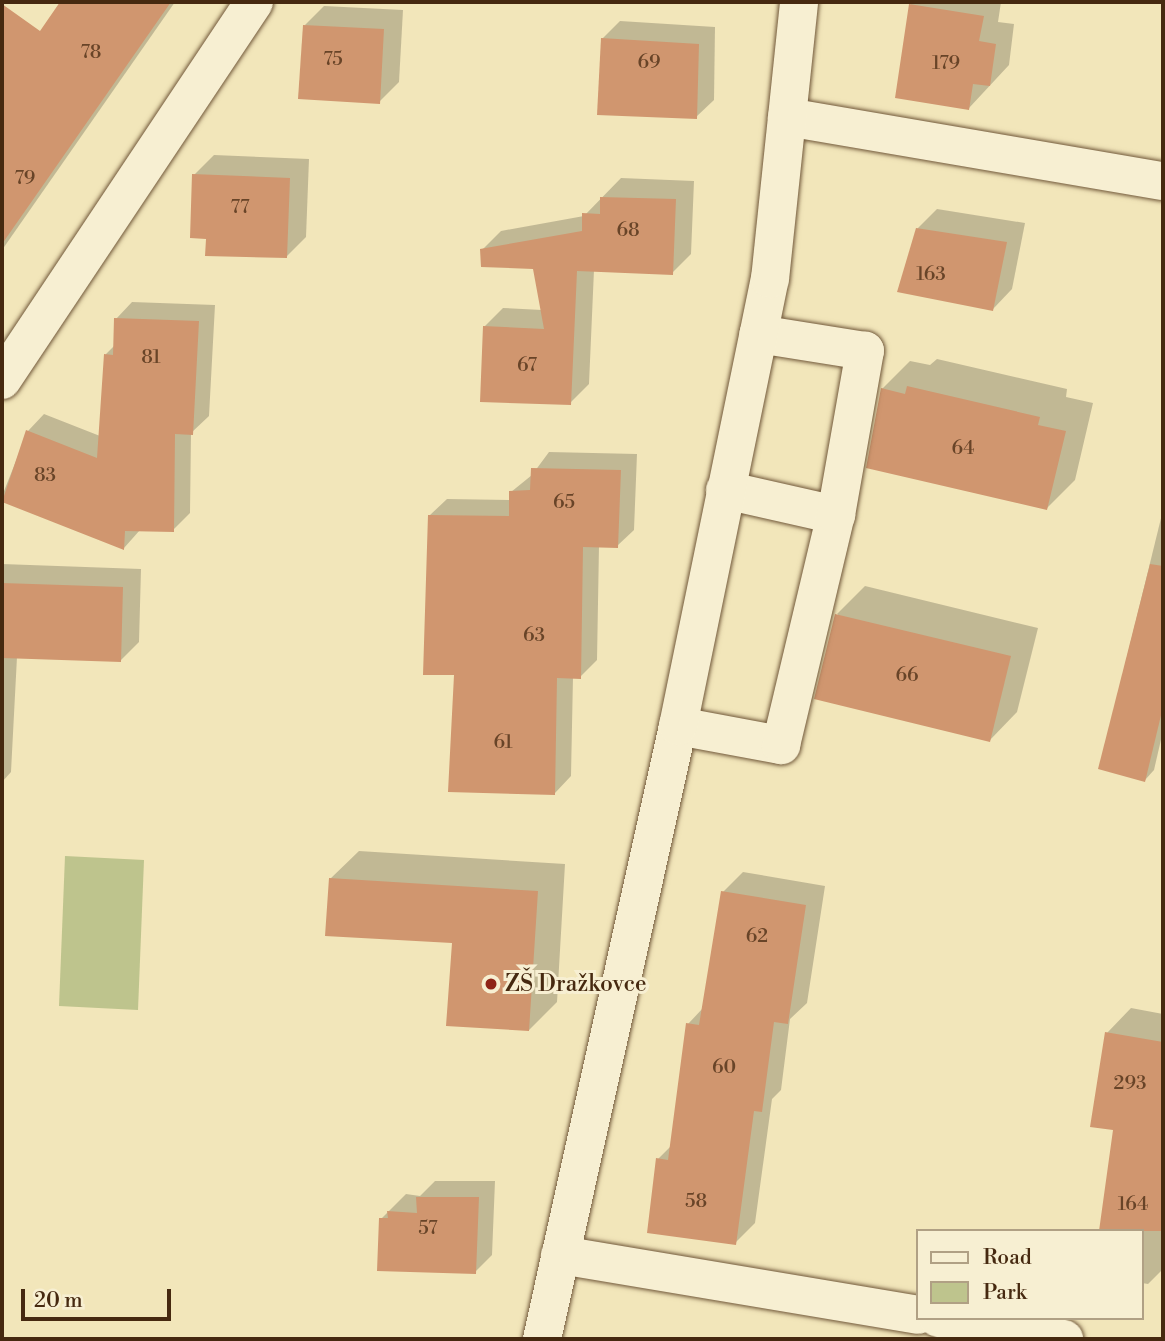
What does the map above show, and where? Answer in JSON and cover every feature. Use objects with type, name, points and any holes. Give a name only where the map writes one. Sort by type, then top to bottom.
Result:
[{"type":"street","points":[[2,380],[254,2]]},
{"type":"street","points":[[542,1339],[678,726],[770,279],[799,2]]},
{"type":"street","points":[[787,117],[1163,181]]},
{"type":"street","points":[[678,726],[781,746],[836,515],[865,351],[758,334]]},
{"type":"street","points":[[725,490],[836,515]]},
{"type":"street","points":[[560,1255],[916,1315]]},
{"type":"street","points":[[950,1320],[1064,1339]]},
{"type":"green space","points":[[65,856],[144,860],[138,1010],[59,1006]]},
{"type":"building","points":[[60,2],[171,2],[2,244],[2,4],[40,31]]},
{"type":"building","points":[[909,4],[984,16],[979,41],[996,44],[990,86],[973,84],[969,110],[895,98]]},
{"type":"building","points":[[303,25],[384,29],[380,104],[298,99]]},
{"type":"building","points":[[601,38],[699,44],[697,119],[597,115]]},
{"type":"building","points":[[192,174],[290,178],[287,258],[205,256],[206,239],[190,238]]},
{"type":"building","points":[[600,197],[676,199],[673,275],[577,271],[571,405],[480,402],[483,326],[544,329],[533,269],[481,267],[480,249],[582,231],[582,213],[600,214]]},
{"type":"building","points":[[916,228],[1007,242],[993,311],[897,292]]},
{"type":"building","points":[[114,318],[199,321],[193,435],[175,434],[174,532],[125,531],[124,550],[2,502],[26,430],[97,458],[104,354],[113,355]]},
{"type":"building","points":[[907,386],[1040,417],[1038,425],[1066,431],[1047,510],[866,468],[881,388],[905,394]]},
{"type":"building","points":[[531,468],[621,470],[618,548],[583,547],[581,679],[557,678],[555,795],[448,792],[454,675],[423,675],[428,515],[509,516],[509,491],[530,490]]},
{"type":"building","points":[[1150,564],[1163,566],[1163,707],[1145,782],[1098,769]]},
{"type":"building","points":[[2,583],[123,587],[121,662],[2,658]]},
{"type":"building","points":[[835,614],[1011,656],[990,742],[814,699]]},
{"type":"building","name":"ZŠ Dražkovce","points":[[329,878],[538,891],[529,1031],[446,1026],[452,943],[325,936]]},
{"type":"building","points":[[721,891],[806,905],[788,1024],[774,1022],[762,1112],[754,1111],[736,1245],[647,1233],[656,1158],[668,1160],[686,1023],[699,1025]]},
{"type":"building","points":[[1105,1032],[1163,1042],[1163,1231],[1099,1229],[1113,1130],[1090,1127]]},
{"type":"building","points":[[416,1197],[479,1197],[476,1274],[377,1271],[379,1218],[388,1218],[387,1211],[417,1213]]},
{"type":"place","name":"ZŠ Dražkovce","points":[[491,984]]}]
